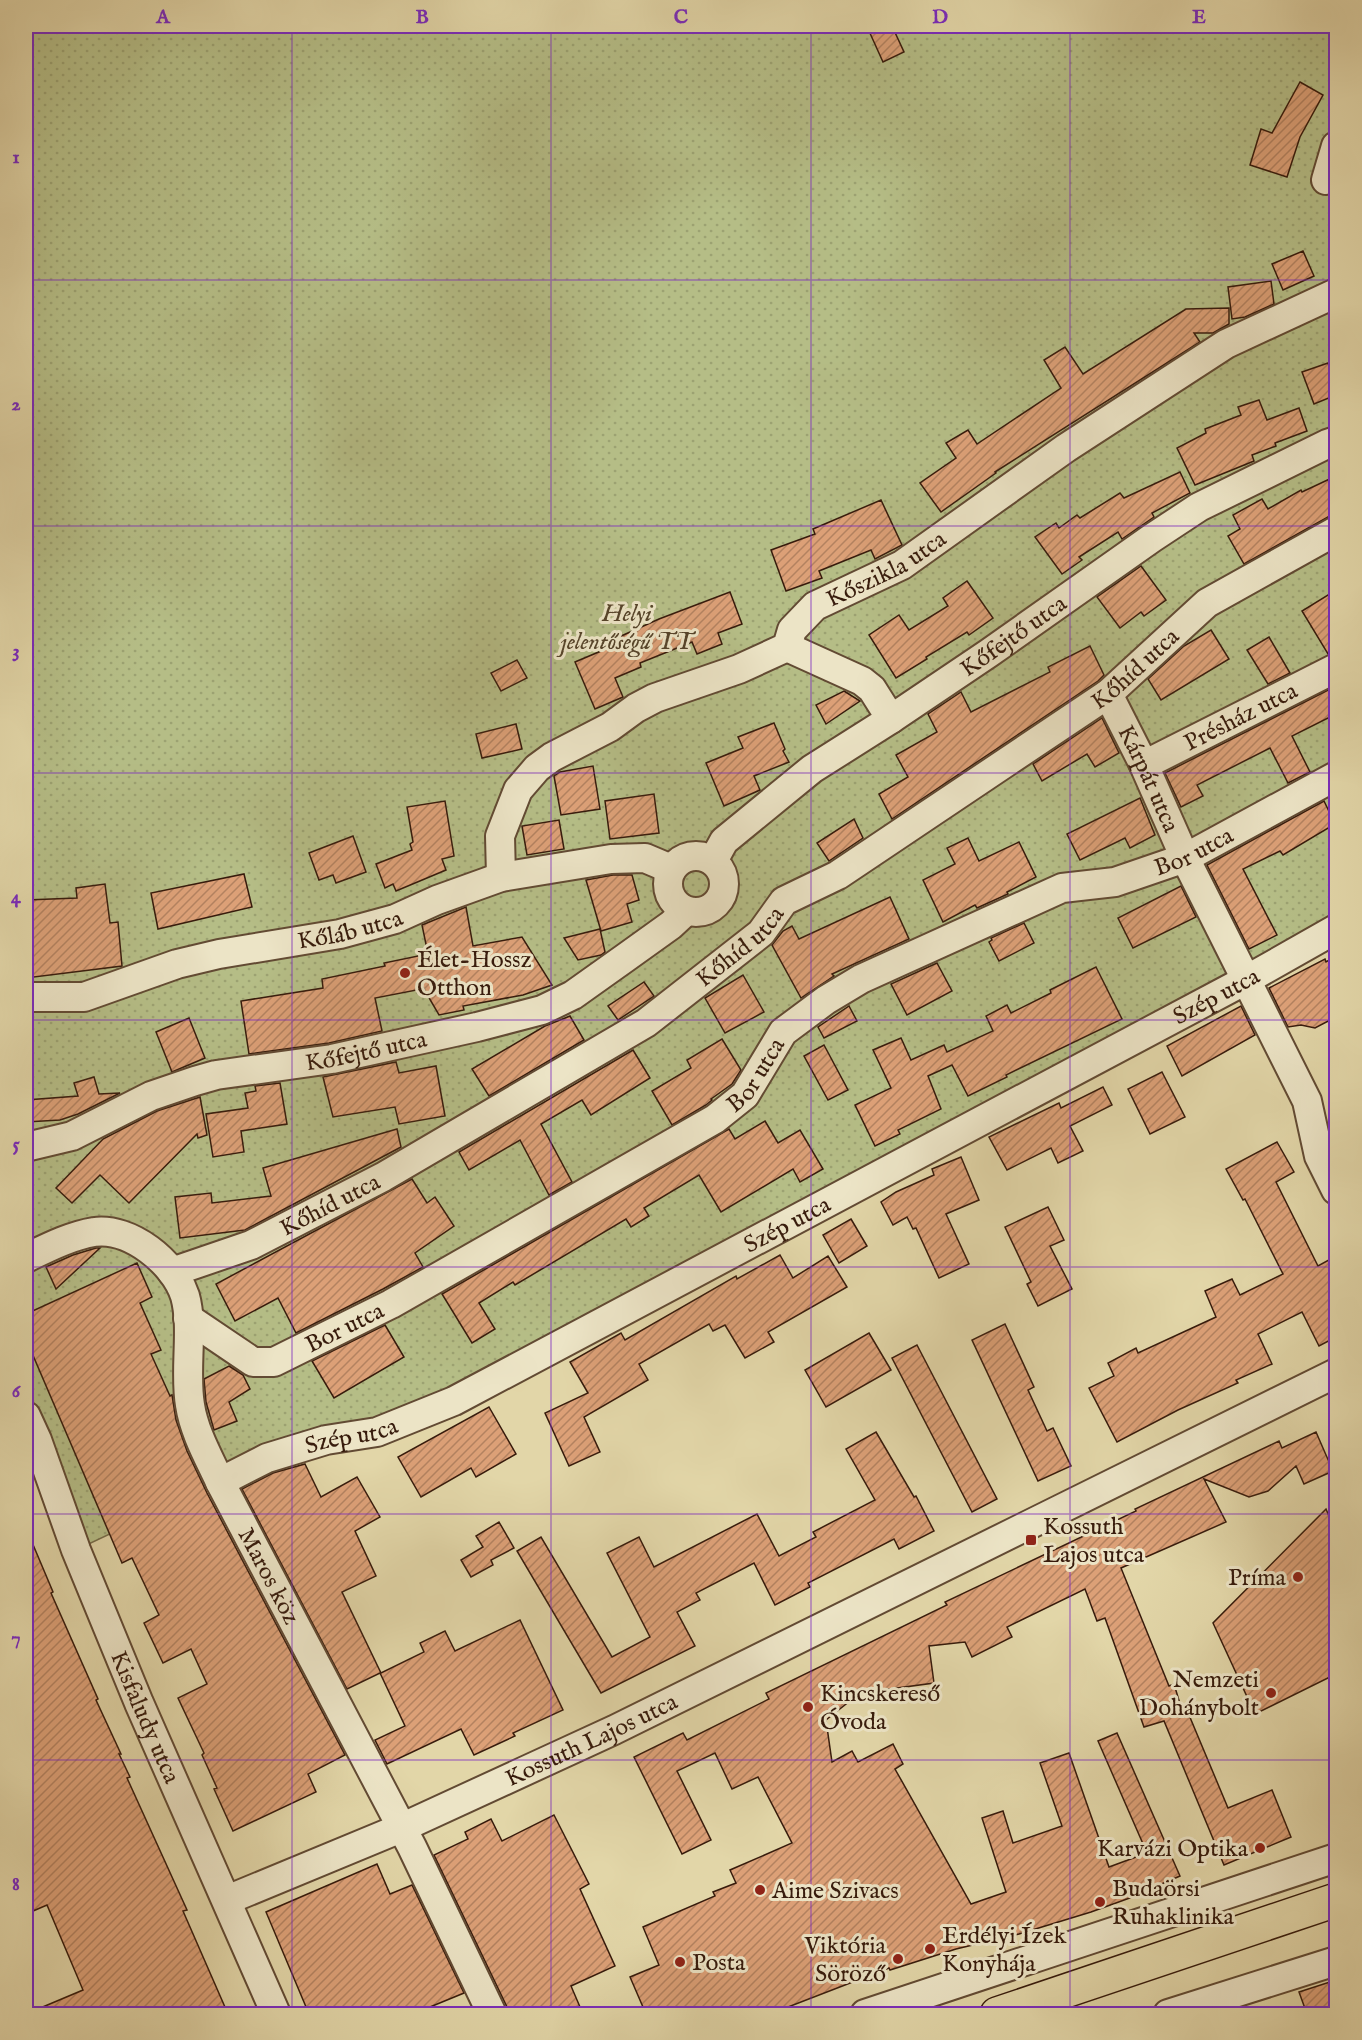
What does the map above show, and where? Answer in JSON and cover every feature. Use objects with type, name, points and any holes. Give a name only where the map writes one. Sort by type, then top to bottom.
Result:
[{"type":"main road","points":[[997,2014],[1336,1900]]},
{"type":"street","points":[[1326,180],[1336,146]]},
{"type":"street","name":"Kőszikla utca","points":[[787,648],[792,630],[815,606],[902,565],[1066,448],[1226,344],[1336,293]]},
{"type":"street","name":"Kőfejtő utca","points":[[713,861],[724,841],[812,769],[891,719],[1198,507],[1336,441]]},
{"type":"street","name":"Kőhíd utca","points":[[172,1272],[251,1245],[383,1177],[646,1023],[761,933],[784,901],[838,875],[1108,694],[1207,603],[1336,531]]},
{"type":"street","points":[[501,877],[500,836],[518,790],[537,768],[552,757],[602,731],[655,698],[739,669],[787,648],[862,681],[872,689],[891,719]]},
{"type":"street","name":"Présház utca","points":[[1144,765],[1336,668]]},
{"type":"street","name":"Kárpát utca","points":[[1108,694],[1144,765],[1185,858],[1307,1101],[1319,1156],[1336,1190]]},
{"type":"street","name":"Bor utca","points":[[188,1318],[253,1362],[274,1362],[391,1304],[715,1119],[745,1095],[783,1032],[826,1000],[861,979],[1062,888],[1115,882],[1185,858],[1336,776]]},
{"type":"street","points":[[690,855],[706,857],[713,861],[723,876],[724,887],[721,898],[710,909],[702,912],[686,911],[672,901],[668,893],[668,877],[676,863],[690,855]]},
{"type":"street","name":"Kőláb utca","points":[[26,997],[84,997],[219,954],[340,934],[395,919],[437,900],[501,877],[611,859],[645,858],[671,869]]},
{"type":"street","name":"Kőfejtő utca","points":[[26,1147],[72,1136],[151,1096],[195,1081],[332,1059],[542,1010],[573,995],[671,925],[686,911]]},
{"type":"street","name":"Szép utca","points":[[220,1482],[267,1458],[326,1440],[377,1432],[454,1401],[1246,980],[1336,929]]},
{"type":"street","name":"Maros köz","points":[[26,1258],[73,1237],[96,1232],[120,1234],[162,1258],[172,1272],[185,1295],[188,1318],[190,1406],[200,1438],[220,1482],[412,1847],[492,2014]]},
{"type":"street","name":"Kossuth Lajos utca","points":[[227,1900],[401,1828],[614,1730],[1336,1373]]},
{"type":"street","name":"Kisfaludy utca","points":[[26,1416],[37,1440],[76,1550],[139,1703],[276,2014]]},
{"type":"street","points":[[865,2014],[1336,1858]]},
{"type":"street","points":[[1168,2014],[1336,1961]]},
{"type":"green space","name":"Helyi jelentőségű TT","points":[[26,26],[1336,26],[1336,929],[454,1401],[232,1476],[76,1550],[26,1444]]},
{"type":"building","points":[[883,26],[892,26],[904,52],[883,62],[869,31]]},
{"type":"building","points":[[1300,82],[1323,95],[1300,137],[1287,177],[1250,165],[1261,129],[1272,133]]},
{"type":"building","points":[[1303,251],[1314,276],[1283,290],[1272,264]]},
{"type":"building","points":[[1271,281],[1274,304],[1245,317],[1232,319],[1228,287]]},
{"type":"building","points":[[1229,308],[1229,324],[1213,333],[1194,333],[1200,342],[995,472],[941,512],[920,483],[956,458],[946,443],[968,430],[977,444],[1061,388],[1044,360],[1065,347],[1083,374],[1186,309]]},
{"type":"building","points":[[1328,363],[1336,386],[1336,395],[1314,404],[1302,372]]},
{"type":"building","points":[[1259,400],[1267,420],[1299,408],[1307,431],[1252,455],[1254,461],[1195,485],[1177,448],[1206,433],[1205,429],[1241,415],[1238,407]]},
{"type":"building","points":[[1180,472],[1190,493],[1152,513],[1154,517],[1122,539],[1118,532],[1079,557],[1082,560],[1062,574],[1035,537],[1056,523],[1059,528],[1077,515],[1080,518],[1120,493],[1124,498]]},
{"type":"building","points":[[1336,476],[1336,515],[1328,517],[1244,564],[1228,536],[1240,529],[1233,515],[1262,499],[1268,509],[1301,490],[1302,492]]},
{"type":"building","points":[[881,500],[902,545],[875,559],[871,550],[819,571],[822,578],[786,591],[771,550],[815,534],[813,529]]},
{"type":"building","points":[[1141,566],[1166,600],[1144,616],[1141,612],[1120,628],[1097,597]]},
{"type":"building","points":[[967,581],[993,618],[969,635],[967,632],[926,657],[927,659],[896,678],[869,635],[899,615],[909,630],[948,606],[943,598]]},
{"type":"building","points":[[1336,590],[1336,652],[1328,654],[1302,611]]},
{"type":"building","points":[[730,592],[742,624],[718,633],[722,644],[697,654],[692,642],[640,663],[641,667],[615,678],[623,697],[595,709],[575,662],[601,651],[599,646],[659,619]]},
{"type":"building","points":[[1211,630],[1229,659],[1161,700],[1148,679],[1184,646]]},
{"type":"building","points":[[1269,637],[1290,673],[1268,684],[1247,650]]},
{"type":"building","points":[[1090,646],[1104,675],[1098,681],[892,819],[879,794],[908,777],[896,755],[937,732],[928,714],[961,692],[971,712],[1050,672],[1048,667]]},
{"type":"building","points":[[517,660],[527,678],[501,691],[491,673]]},
{"type":"building","points":[[1336,686],[1336,714],[1292,736],[1310,772],[1288,783],[1270,748],[1197,785],[1203,796],[1181,807],[1165,773]]},
{"type":"building","points":[[844,691],[860,701],[826,724],[816,705]]},
{"type":"building","points":[[1102,718],[1119,753],[1095,767],[1087,754],[1042,781],[1033,764]]},
{"type":"building","points":[[774,723],[789,762],[754,776],[760,790],[724,806],[706,763],[743,748],[738,737]]},
{"type":"building","points":[[516,724],[522,749],[482,758],[476,734]]},
{"type":"building","points":[[593,766],[600,809],[561,815],[554,776],[560,772]]},
{"type":"building","points":[[654,794],[659,833],[610,839],[605,801]]},
{"type":"building","points":[[1140,798],[1155,835],[1130,848],[1125,838],[1080,860],[1067,834]]},
{"type":"building","points":[[445,801],[454,856],[442,859],[446,870],[396,891],[393,884],[385,888],[376,864],[412,850],[410,844],[413,842],[407,807]]},
{"type":"building","points":[[1324,801],[1335,824],[1283,855],[1280,851],[1243,869],[1277,935],[1249,949],[1207,865]]},
{"type":"building","points":[[854,819],[863,838],[829,861],[817,843]]},
{"type":"building","points":[[559,820],[564,849],[527,855],[522,826]]},
{"type":"building","points":[[353,836],[366,872],[336,883],[333,875],[319,880],[309,853]]},
{"type":"building","points":[[968,838],[979,861],[1019,842],[1036,877],[1007,892],[1008,894],[977,908],[975,905],[943,922],[923,880],[955,864],[947,848]]},
{"type":"building","points":[[244,874],[252,907],[158,929],[151,893]]},
{"type":"building","points":[[613,875],[632,875],[639,900],[627,904],[632,922],[601,931],[586,880]]},
{"type":"building","points":[[105,884],[110,923],[118,922],[122,966],[26,978],[26,900],[77,898],[76,888]]},
{"type":"building","points":[[1181,886],[1196,917],[1133,948],[1118,918]]},
{"type":"building","points":[[890,897],[909,939],[832,974],[834,976],[801,998],[772,945],[783,931],[792,926],[799,939]]},
{"type":"building","points":[[466,907],[473,946],[522,937],[552,985],[523,995],[463,1006],[464,1010],[439,1015],[421,984],[422,989],[375,998],[382,1031],[329,1043],[249,1054],[241,1001],[323,988],[322,979],[385,966],[384,963],[428,954],[422,925]]},
{"type":"building","points":[[1024,923],[1034,943],[999,961],[989,942],[991,938]]},
{"type":"building","points":[[600,929],[605,952],[578,960],[564,938]]},
{"type":"building","points":[[1336,956],[1336,1017],[1315,1028],[1301,1025],[1288,1027],[1269,988],[1325,959],[1326,962]]},
{"type":"building","points":[[937,963],[952,991],[907,1015],[891,984]]},
{"type":"building","points":[[1096,967],[1122,1019],[968,1096],[952,1065],[928,1076],[941,1109],[898,1130],[900,1134],[875,1146],[855,1105],[891,1088],[873,1050],[901,1038],[911,1060],[944,1045],[947,1052],[993,1031],[986,1016],[1007,1005],[1011,1013]]},
{"type":"building","points":[[743,975],[764,1012],[725,1033],[705,998]]},
{"type":"building","points":[[644,982],[654,996],[618,1020],[608,1006]]},
{"type":"building","points":[[849,1006],[857,1021],[824,1038],[818,1027]]},
{"type":"building","points":[[1241,1006],[1255,1035],[1182,1076],[1167,1046]]},
{"type":"building","points":[[570,1016],[584,1040],[489,1096],[472,1069],[545,1026]]},
{"type":"building","points":[[189,1018],[205,1058],[172,1072],[156,1032]]},
{"type":"building","points":[[722,1039],[741,1070],[732,1084],[706,1105],[672,1125],[652,1091],[691,1068],[687,1060]]},
{"type":"building","points":[[824,1045],[848,1090],[828,1100],[804,1056]]},
{"type":"building","points":[[633,1050],[650,1078],[591,1115],[582,1100],[541,1124],[572,1182],[549,1195],[520,1140],[469,1170],[459,1152]]},
{"type":"building","points":[[396,1062],[399,1073],[436,1066],[445,1116],[399,1124],[395,1107],[333,1117],[323,1077]]},
{"type":"building","points":[[1162,1072],[1185,1117],[1150,1134],[1128,1089]]},
{"type":"building","points":[[94,1077],[99,1094],[120,1093],[78,1114],[60,1120],[26,1122],[26,1100],[78,1096],[74,1083]]},
{"type":"building","points":[[280,1083],[287,1124],[241,1131],[244,1152],[213,1157],[206,1114],[248,1108],[245,1093],[256,1091],[255,1086]]},
{"type":"building","points":[[1103,1087],[1112,1105],[1070,1126],[1083,1151],[1058,1163],[1051,1148],[1007,1170],[989,1137],[1059,1103],[1061,1108]]},
{"type":"building","points":[[200,1097],[207,1135],[198,1138],[197,1134],[129,1203],[100,1175],[72,1203],[56,1188],[103,1139],[157,1111]]},
{"type":"building","points":[[765,1121],[778,1143],[800,1130],[823,1169],[800,1182],[793,1169],[721,1212],[699,1175],[644,1208],[649,1216],[631,1227],[626,1219],[515,1285],[513,1282],[479,1303],[495,1329],[472,1343],[442,1294],[729,1129],[735,1139]]},
{"type":"building","points":[[397,1129],[401,1147],[245,1230],[180,1238],[175,1197],[211,1193],[212,1203],[271,1196],[263,1168]]},
{"type":"building","points":[[1277,1142],[1294,1172],[1276,1182],[1318,1266],[1336,1256],[1336,1337],[1319,1346],[1302,1312],[1258,1334],[1272,1364],[1236,1380],[1238,1383],[1178,1410],[1117,1442],[1089,1388],[1114,1376],[1108,1363],[1136,1348],[1138,1353],[1216,1317],[1205,1291],[1232,1279],[1240,1295],[1283,1274],[1245,1199],[1243,1200],[1226,1169]]},
{"type":"building","points":[[961,1157],[979,1200],[946,1214],[969,1264],[939,1278],[916,1228],[913,1229],[907,1217],[893,1225],[881,1202],[896,1192],[934,1175],[932,1169]]},
{"type":"building","points":[[412,1179],[427,1203],[435,1197],[454,1226],[415,1253],[423,1267],[296,1333],[278,1298],[235,1321],[216,1284]]},
{"type":"building","points":[[1048,1207],[1064,1240],[1050,1246],[1072,1289],[1038,1306],[1027,1284],[1031,1282],[1005,1227]]},
{"type":"building","points":[[851,1219],[867,1246],[839,1263],[823,1235]]},
{"type":"building","points":[[100,1248],[56,1289],[46,1267]]},
{"type":"building","points":[[780,1255],[793,1278],[828,1256],[847,1287],[768,1332],[774,1342],[745,1358],[725,1325],[713,1331],[709,1324],[639,1364],[648,1380],[584,1417],[600,1452],[569,1466],[545,1413],[588,1393],[570,1362],[621,1333],[625,1340],[736,1276],[737,1279]]},
{"type":"building","points":[[137,1263],[152,1297],[140,1303],[161,1350],[151,1354],[170,1396],[172,1395],[176,1420],[187,1451],[345,1755],[308,1774],[316,1792],[233,1831],[214,1789],[217,1788],[202,1755],[204,1753],[178,1698],[207,1684],[191,1649],[163,1663],[144,1623],[159,1615],[132,1558],[122,1563],[26,1339],[26,1314]]},
{"type":"building","points":[[1005,1324],[1034,1387],[1028,1390],[1047,1431],[1053,1428],[1071,1466],[1038,1481],[972,1340]]},
{"type":"building","points":[[385,1325],[404,1357],[334,1398],[312,1361]]},
{"type":"building","points":[[869,1333],[891,1370],[826,1407],[805,1370]]},
{"type":"building","points":[[917,1345],[997,1499],[972,1512],[892,1358]]},
{"type":"building","points":[[229,1366],[243,1375],[250,1389],[229,1402],[237,1421],[214,1430],[206,1402],[204,1379]]},
{"type":"building","points":[[489,1407],[516,1454],[476,1477],[471,1468],[421,1497],[398,1457]]},
{"type":"building","points":[[876,1432],[914,1497],[916,1496],[934,1531],[899,1549],[894,1539],[808,1583],[810,1587],[775,1605],[754,1563],[696,1593],[700,1600],[677,1612],[695,1646],[601,1693],[517,1551],[541,1537],[612,1657],[650,1637],[607,1553],[639,1537],[654,1567],[757,1514],[779,1556],[816,1537],[813,1532],[875,1500],[846,1449]]},
{"type":"building","points":[[1316,1432],[1333,1471],[1304,1484],[1296,1466],[1268,1491],[1249,1497],[1204,1479],[1226,1522],[1121,1568],[1169,1686],[1174,1684],[1184,1717],[1189,1715],[1228,1808],[1272,1790],[1291,1837],[1224,1865],[1164,1721],[1144,1727],[1105,1618],[1097,1621],[1085,1589],[1007,1627],[1012,1637],[972,1657],[965,1642],[929,1646],[934,1683],[860,1693],[826,1720],[832,1762],[852,1751],[858,1762],[893,1744],[903,1764],[895,1769],[971,1904],[1006,1892],[982,1818],[1003,1811],[1013,1843],[1062,1826],[1040,1763],[1069,1753],[1109,1867],[1147,1853],[1098,1741],[1117,1733],[1180,1876],[1152,1890],[1091,1912],[1019,1934],[956,1949],[890,1970],[889,1968],[770,2014],[646,2014],[630,1977],[659,1965],[643,1927],[715,1896],[713,1892],[736,1883],[730,1870],[792,1843],[758,1777],[732,1789],[715,1753],[677,1771],[711,1840],[682,1854],[634,1757],[683,1733],[687,1740],[769,1699],[766,1693],[947,1605],[945,1602],[1136,1511],[1135,1509],[1279,1441],[1282,1448]]},
{"type":"building","points":[[305,1464],[321,1497],[357,1477],[380,1517],[355,1531],[376,1576],[342,1592],[381,1673],[424,1652],[420,1643],[445,1631],[455,1651],[520,1620],[563,1710],[513,1733],[515,1736],[474,1755],[461,1729],[387,1764],[375,1740],[405,1726],[380,1673],[347,1689],[242,1489],[273,1473]]},
{"type":"building","name":"Príma","points":[[1326,1509],[1336,1533],[1336,1674],[1255,1714],[1213,1623]]},
{"type":"building","points":[[499,1522],[514,1548],[491,1560],[493,1565],[471,1577],[461,1560],[483,1547],[476,1536]]},
{"type":"building","points":[[26,1528],[53,1592],[51,1593],[121,1754],[119,1754],[130,1777],[127,1778],[187,1910],[183,1911],[228,2014],[26,2014],[83,1990],[47,1905],[26,1914]]},
{"type":"building","points":[[554,1815],[589,1884],[580,1889],[615,1966],[571,1986],[583,2014],[508,2014],[507,2007],[434,1855],[468,1839],[465,1832],[491,1819],[502,1841]]},
{"type":"building","points":[[377,1864],[390,1894],[412,1885],[464,1993],[413,2014],[309,2014],[266,1912]]},
{"type":"building","points":[[1336,1980],[1336,2014],[1307,2014],[1299,1992]]},
{"type":"place","name":"Élet-Hossz Otthon","points":[[405,973]]},
{"type":"place","name":"Kossuth Lajos utca","points":[[1031,1540]]},
{"type":"place","name":"Príma","points":[[1298,1577]]},
{"type":"place","name":"Nemzeti Dohánybolt","points":[[1271,1693]]},
{"type":"place","name":"Kincskereső Óvoda","points":[[808,1707]]},
{"type":"place","name":"Karvázi Optika","points":[[1260,1848]]},
{"type":"place","name":"Aime Szivacs","points":[[760,1890]]},
{"type":"place","name":"Budaörsi Ruhaklinika","points":[[1100,1902]]},
{"type":"place","name":"Erdélyi Ízek Konyhája","points":[[930,1949]]},
{"type":"place","name":"Viktória Söröző","points":[[898,1959]]},
{"type":"place","name":"Posta","points":[[680,1962]]}]
